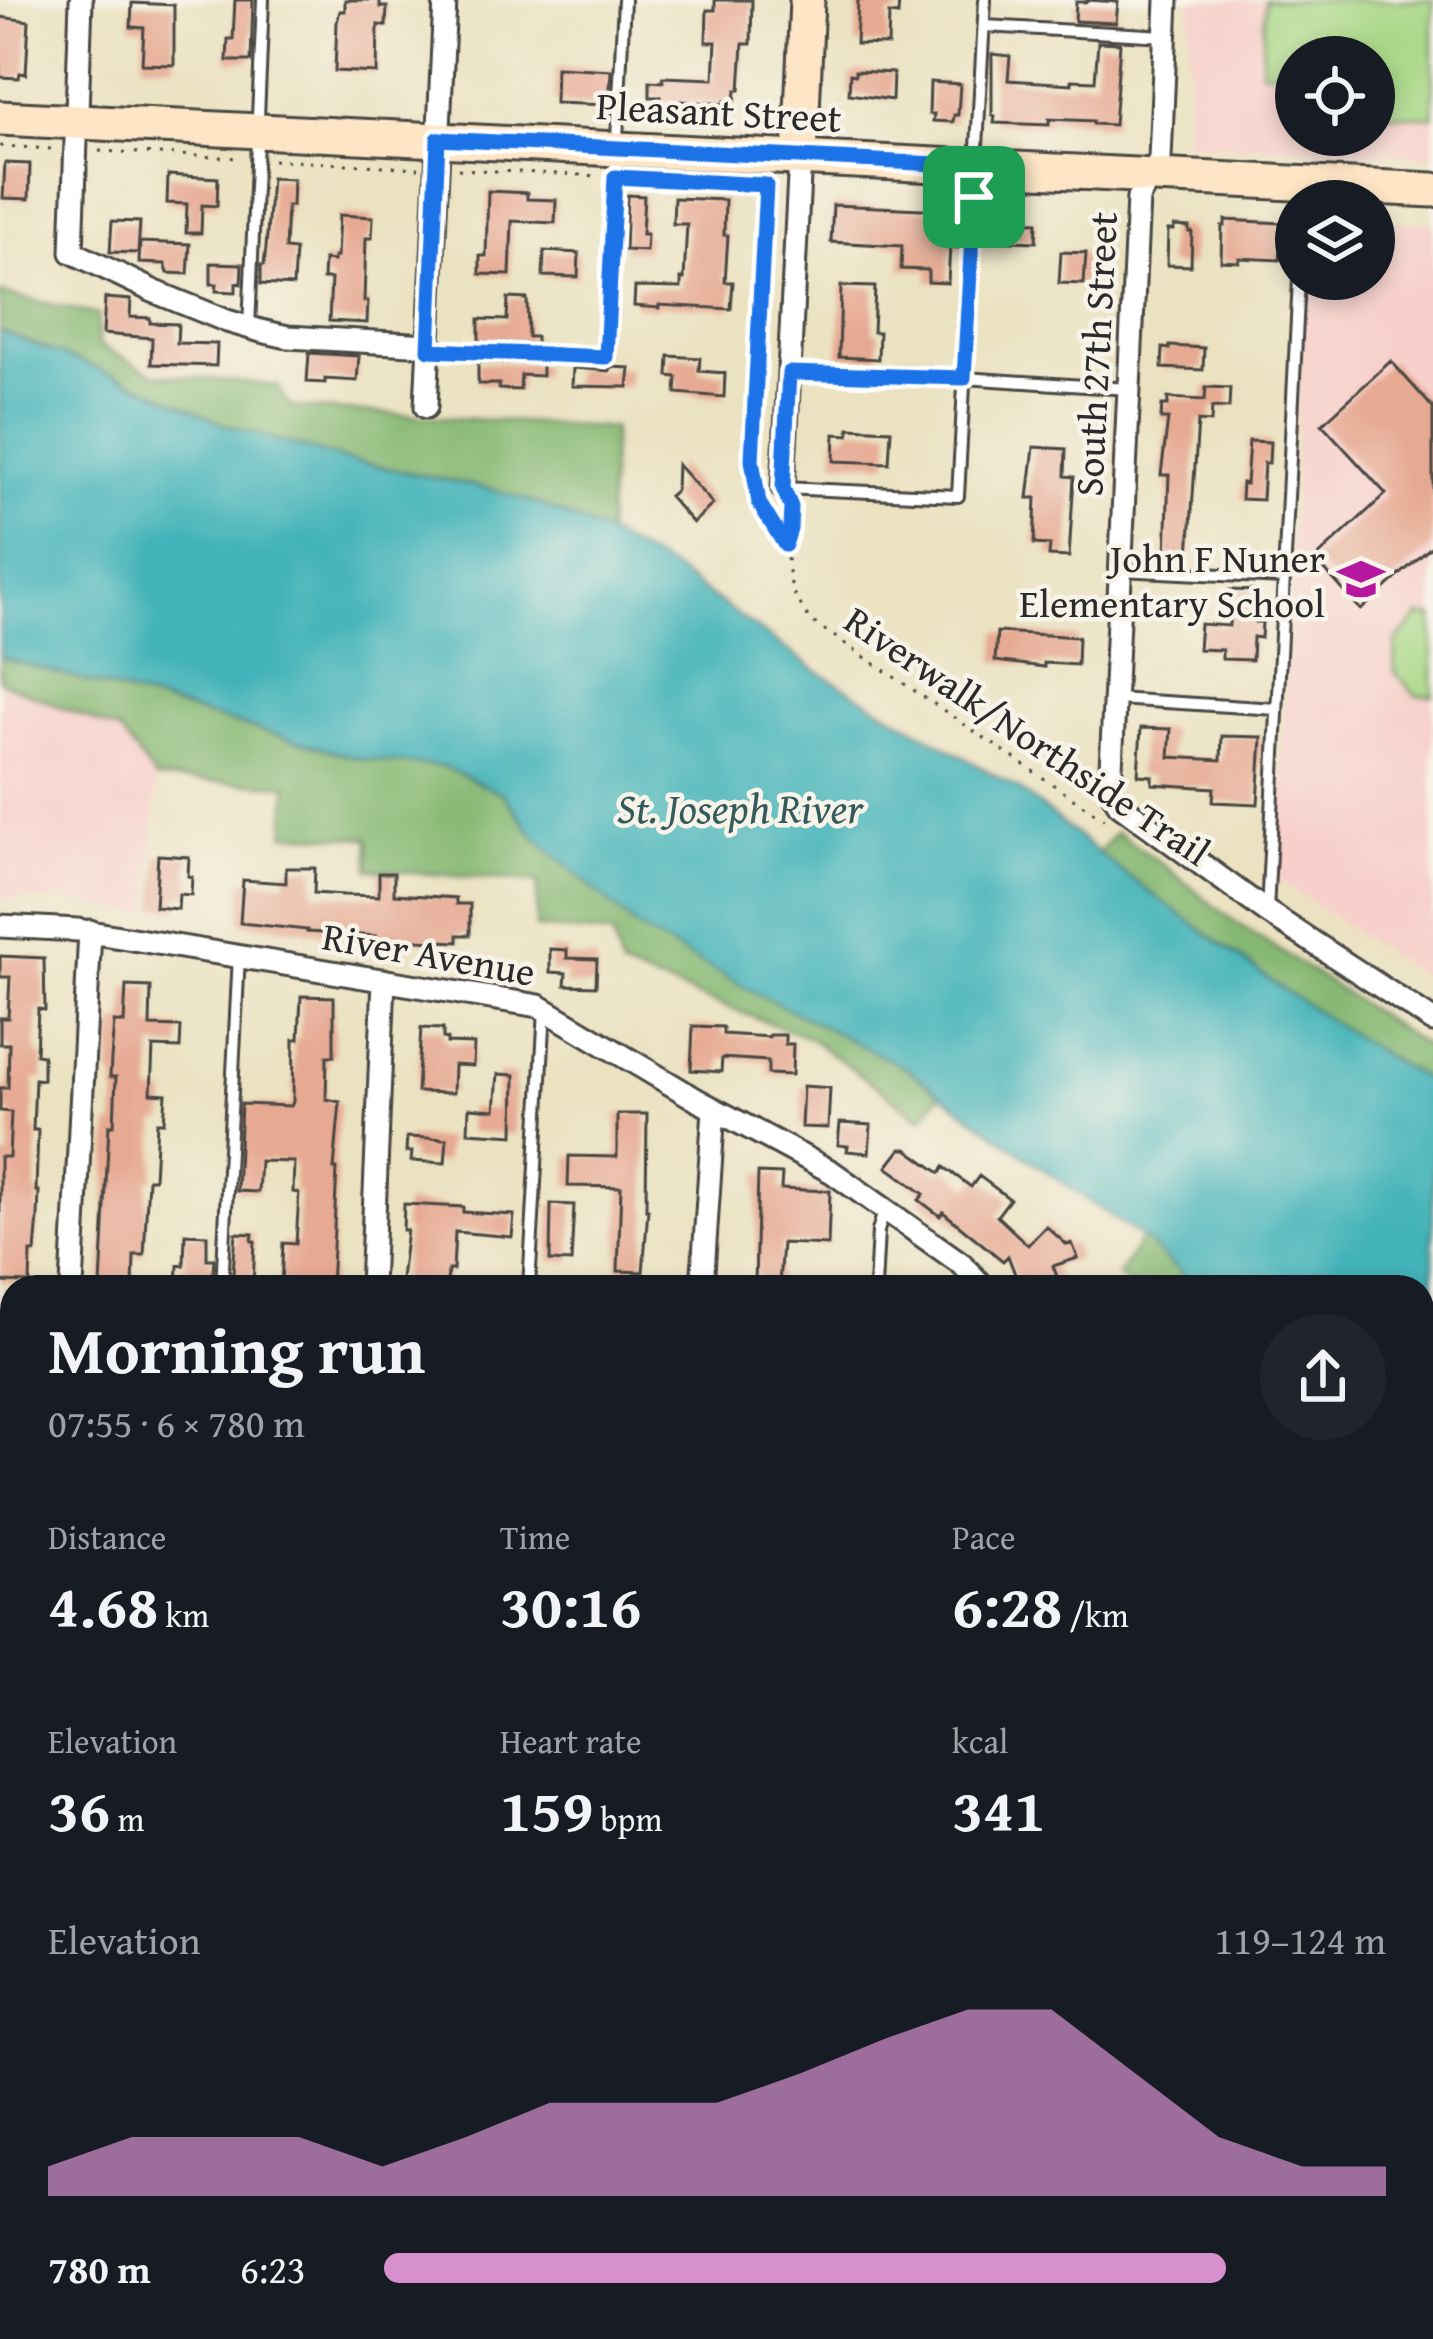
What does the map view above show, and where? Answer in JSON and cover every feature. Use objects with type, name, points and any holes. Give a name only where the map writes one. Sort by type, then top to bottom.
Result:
[{"type":"street","points":[[81,0],[72,252],[153,291],[249,328],[288,337],[429,347]]},
{"type":"street","points":[[426,407],[444,154],[445,0]]},
{"type":"street","points":[[783,488],[806,0]]},
{"type":"street","name":"South 27th Street","points":[[1167,0],[1160,159],[1138,198],[1109,789],[1120,804],[1267,912]]},
{"type":"street","name":"Pleasant Street","points":[[0,118],[256,130],[444,154],[616,163],[800,158],[1149,176],[1275,189]]},
{"type":"street","name":"Pleasant Street","points":[[1395,191],[1433,190]]},
{"type":"street","points":[[1267,912],[1433,1021]]},
{"type":"street","name":"River Avenue","points":[[0,926],[89,932],[539,1006],[832,1172],[972,1275]]},
{"type":"street","points":[[73,1275],[89,932]]},
{"type":"street","points":[[372,1275],[384,980]]},
{"type":"street","points":[[703,1275],[714,1108]]},
{"type":"lane","points":[[249,328],[263,0]]},
{"type":"lane","points":[[429,347],[606,357],[624,0]]},
{"type":"lane","points":[[783,488],[958,496],[985,0]]},
{"type":"lane","points":[[984,26],[1166,36]]},
{"type":"lane","points":[[1267,912],[1298,300]]},
{"type":"lane","points":[[789,373],[1129,389]]},
{"type":"lane","points":[[1120,569],[1284,578]]},
{"type":"lane","points":[[1112,698],[1277,710]]},
{"type":"lane","points":[[224,1275],[238,956]]},
{"type":"lane","points":[[530,1275],[545,1010]]},
{"type":"lane","points":[[876,1275],[878,1232],[885,1208]]},
{"type":"path","points":[[0,146],[56,149]]},
{"type":"path","points":[[444,154],[616,163],[779,186]]},
{"type":"path","name":"Riverwalk/Northside Trail","points":[[766,185],[752,460],[759,503],[785,545],[792,591],[810,620],[1108,821]]},
{"type":"path","points":[[783,488],[791,507],[785,545]]},
{"type":"shaded area","points":[[1191,0],[1433,0],[1433,156],[1395,154],[1395,36],[1275,36],[1275,147],[1185,142]]},
{"type":"shaded area","name":"John F Nuner Elementary School","points":[[1395,221],[1433,223],[1433,984],[1276,879],[1303,300],[1395,300]]},
{"type":"shaded area","points":[[0,681],[120,733],[156,779],[149,914],[0,897]]},
{"type":"green space","points":[[1265,0],[1433,0],[1433,117],[1395,114],[1395,36],[1275,36],[1275,72],[1261,71]]},
{"type":"green space","points":[[0,293],[98,315],[98,345],[155,374],[278,386],[288,405],[298,408],[613,428],[607,534],[495,490],[342,459],[226,425],[147,388],[0,331]]},
{"type":"green space","points":[[1419,616],[1433,617],[1433,696],[1415,695],[1395,672],[1396,642]]},
{"type":"green space","points":[[0,657],[361,759],[444,767],[503,794],[536,838],[941,1094],[921,1119],[810,1038],[621,968],[613,935],[536,928],[538,882],[369,869],[369,838],[285,834],[288,785],[156,779],[120,732],[0,681]]},
{"type":"green space","points":[[1116,832],[1231,919],[1433,1051],[1433,1083],[1261,975],[1098,853]]},
{"type":"green space","points":[[1142,1238],[1183,1275],[1118,1275]]},
{"type":"water","name":"St. Joseph River","points":[[0,331],[147,388],[226,425],[342,459],[495,490],[541,505],[672,569],[817,671],[1020,790],[1284,990],[1433,1083],[1433,1275],[1183,1275],[1142,1238],[906,1068],[640,930],[536,838],[503,794],[444,767],[361,759],[0,657]]},
{"type":"building","points":[[235,0],[253,0],[251,61],[227,61]]},
{"type":"building","points":[[345,0],[380,0],[380,7],[387,7],[386,26],[378,25],[377,73],[335,71],[337,22],[340,11],[345,11]]},
{"type":"building","points":[[715,0],[752,0],[751,44],[743,44],[735,101],[660,106],[661,97],[650,97],[650,81],[714,79],[716,42],[706,42],[707,10],[715,10]]},
{"type":"building","points":[[858,0],[899,0],[898,15],[889,14],[888,45],[856,44]]},
{"type":"building","points":[[1076,2],[1118,2],[1116,23],[1075,21]]},
{"type":"building","points":[[132,3],[174,5],[174,65],[142,64],[144,28],[131,27]]},
{"type":"building","points":[[0,17],[29,21],[26,74],[20,73],[19,78],[0,77]]},
{"type":"building","points":[[1098,42],[1120,43],[1114,125],[1049,119],[1049,125],[994,123],[992,54],[1010,56],[1008,80],[1072,84],[1072,80],[1095,81]]},
{"type":"building","points":[[556,67],[611,70],[609,105],[555,103]]},
{"type":"building","points":[[893,73],[892,100],[849,94],[850,74]]},
{"type":"building","points":[[930,82],[960,84],[958,115],[953,122],[933,121]]},
{"type":"building","points":[[5,163],[30,164],[29,199],[3,198]]},
{"type":"building","points":[[168,175],[218,178],[217,206],[202,205],[201,233],[186,233],[187,204],[167,203]]},
{"type":"building","points":[[271,178],[293,179],[285,249],[295,250],[293,286],[261,284]]},
{"type":"building","points":[[488,191],[556,200],[555,223],[512,221],[510,275],[480,274],[480,256],[486,256]]},
{"type":"building","points":[[627,195],[644,196],[646,251],[625,250]]},
{"type":"building","points":[[674,198],[725,200],[725,282],[733,282],[731,309],[634,306],[635,287],[681,288],[687,224],[673,224]]},
{"type":"building","points":[[833,205],[964,211],[959,248],[950,247],[948,283],[928,282],[928,270],[901,269],[902,246],[831,242]]},
{"type":"building","points":[[984,207],[1002,208],[1002,221],[1037,222],[1036,242],[982,240]]},
{"type":"building","points":[[339,215],[373,217],[372,238],[366,238],[367,323],[329,321],[331,279],[323,279],[324,260],[337,257]]},
{"type":"building","points":[[1225,220],[1275,223],[1275,260],[1221,261]]},
{"type":"building","points":[[112,221],[140,222],[138,253],[110,252]]},
{"type":"building","points":[[1189,227],[1192,232],[1191,266],[1167,265],[1168,230]]},
{"type":"building","points":[[140,242],[190,244],[188,274],[168,273],[165,264],[139,263]]},
{"type":"building","points":[[544,251],[579,253],[578,277],[543,276]]},
{"type":"building","points":[[1061,252],[1086,253],[1084,284],[1059,283]]},
{"type":"building","points":[[211,263],[242,264],[236,292],[216,291],[217,284],[211,284]]},
{"type":"building","points":[[841,286],[875,287],[873,332],[879,332],[878,359],[839,357]]},
{"type":"building","points":[[105,298],[131,300],[130,317],[178,324],[177,343],[217,344],[216,366],[151,364],[152,338],[103,334]]},
{"type":"building","points":[[508,298],[527,299],[528,337],[536,337],[536,344],[479,342],[479,319],[507,320]]},
{"type":"building","points":[[1163,348],[1204,348],[1203,370],[1162,368]]},
{"type":"building","points":[[309,353],[359,356],[357,381],[307,382]]},
{"type":"building","points":[[669,356],[700,358],[699,371],[725,373],[724,397],[676,393],[677,377],[668,376]]},
{"type":"building","points":[[1391,361],[1433,408],[1433,545],[1361,610],[1315,559],[1386,494],[1322,424]]},
{"type":"building","points":[[478,362],[542,364],[542,376],[521,375],[520,390],[499,389],[499,384],[478,384]]},
{"type":"building","points":[[610,367],[630,368],[628,387],[572,386],[573,368],[609,371]]},
{"type":"building","points":[[1206,387],[1230,388],[1229,408],[1212,407],[1211,422],[1198,421],[1189,555],[1184,563],[1170,563],[1166,554],[1169,475],[1161,475],[1168,419],[1161,419],[1162,405],[1168,405],[1168,398],[1205,400]]},
{"type":"building","points":[[849,428],[891,430],[889,463],[834,461],[835,434],[849,435]]},
{"type":"building","points":[[1249,441],[1270,442],[1262,500],[1241,499]]},
{"type":"building","points":[[1034,447],[1066,449],[1065,476],[1074,477],[1069,557],[1049,556],[1050,545],[1034,544],[1036,498],[1028,498]]},
{"type":"building","points":[[677,464],[713,504],[693,523],[669,496],[676,490]]},
{"type":"building","points":[[1230,590],[1256,591],[1255,622],[1262,622],[1261,638],[1253,637],[1252,660],[1222,659],[1222,650],[1198,649],[1200,624],[1229,626]]},
{"type":"building","points":[[997,632],[1078,637],[1077,665],[1044,663],[1044,667],[995,661]]},
{"type":"building","points":[[1141,728],[1171,729],[1169,757],[1221,760],[1222,736],[1262,737],[1258,804],[1213,802],[1214,788],[1152,784],[1152,776],[1138,775]]},
{"type":"building","points":[[158,855],[189,857],[191,895],[179,894],[178,909],[155,907]]},
{"type":"building","points":[[286,868],[315,868],[314,893],[344,895],[379,896],[379,873],[394,873],[394,894],[456,898],[456,904],[470,904],[470,935],[458,935],[458,942],[376,940],[376,936],[240,923],[243,880],[286,883]]},
{"type":"building","points":[[550,949],[567,950],[567,958],[597,959],[596,986],[565,985],[566,973],[550,972]]},
{"type":"building","points":[[0,956],[44,958],[45,1010],[38,1009],[36,1054],[43,1055],[43,1080],[35,1079],[33,1130],[38,1130],[38,1217],[30,1275],[0,1275],[0,1157],[9,1157],[11,1112],[0,1111],[0,1088],[8,1088],[9,1044],[0,1044],[0,1018],[8,1018],[10,977],[0,977]]},
{"type":"building","points":[[126,986],[151,987],[150,1026],[181,1027],[180,1048],[153,1047],[151,1093],[166,1094],[164,1122],[157,1122],[154,1179],[148,1179],[144,1255],[134,1255],[133,1275],[102,1275],[109,1125],[114,1125],[116,1077],[110,1077],[114,1022],[124,1023]]},
{"type":"building","points":[[301,996],[334,997],[334,1056],[327,1056],[326,1099],[340,1102],[332,1275],[282,1275],[283,1243],[296,1244],[299,1193],[293,1192],[294,1162],[260,1161],[258,1192],[237,1191],[241,1104],[291,1106],[294,1039],[299,1039]]},
{"type":"building","points":[[693,1026],[723,1027],[723,1034],[785,1035],[785,1044],[793,1044],[792,1075],[768,1074],[768,1061],[722,1058],[721,1072],[691,1070]]},
{"type":"building","points":[[421,1028],[443,1029],[447,1043],[474,1044],[473,1066],[454,1065],[453,1093],[417,1092]]},
{"type":"building","points":[[498,1074],[515,1075],[514,1135],[468,1132],[469,1108],[495,1110]]},
{"type":"building","points":[[803,1086],[830,1088],[828,1128],[801,1127]]},
{"type":"building","points":[[617,1114],[647,1114],[643,1272],[618,1271],[621,1187],[568,1186],[569,1156],[617,1157]]},
{"type":"building","points":[[840,1123],[871,1125],[869,1153],[838,1145]]},
{"type":"building","points":[[407,1137],[447,1139],[445,1163],[411,1161]]},
{"type":"building","points":[[901,1149],[907,1149],[940,1173],[944,1167],[971,1187],[979,1176],[1010,1199],[997,1216],[1028,1245],[1046,1226],[1067,1245],[1072,1243],[1078,1258],[1053,1266],[1056,1275],[1015,1275],[1008,1256],[1003,1261],[943,1212],[940,1216],[919,1200],[924,1194],[887,1167]]},
{"type":"building","points":[[758,1173],[782,1174],[781,1189],[830,1191],[828,1245],[782,1243],[780,1275],[755,1275]]},
{"type":"building","points":[[404,1204],[514,1215],[512,1237],[455,1232],[453,1270],[448,1275],[401,1275],[407,1230],[403,1230]]},
{"type":"building","points":[[551,1204],[574,1205],[571,1262],[550,1261]]},
{"type":"building","points":[[236,1233],[253,1234],[254,1275],[233,1275]]},
{"type":"building","points":[[185,1234],[207,1235],[213,1275],[178,1275],[178,1265],[184,1266]]},
{"type":"place","name":"John F Nuner Elementary School","points":[[1361,579]]},
{"type":"route","points":[[438,139],[976,166],[974,197],[964,378],[789,373],[783,488],[791,507],[785,545],[759,503],[752,460],[766,185],[615,177],[606,357],[429,350],[438,139]]}]
